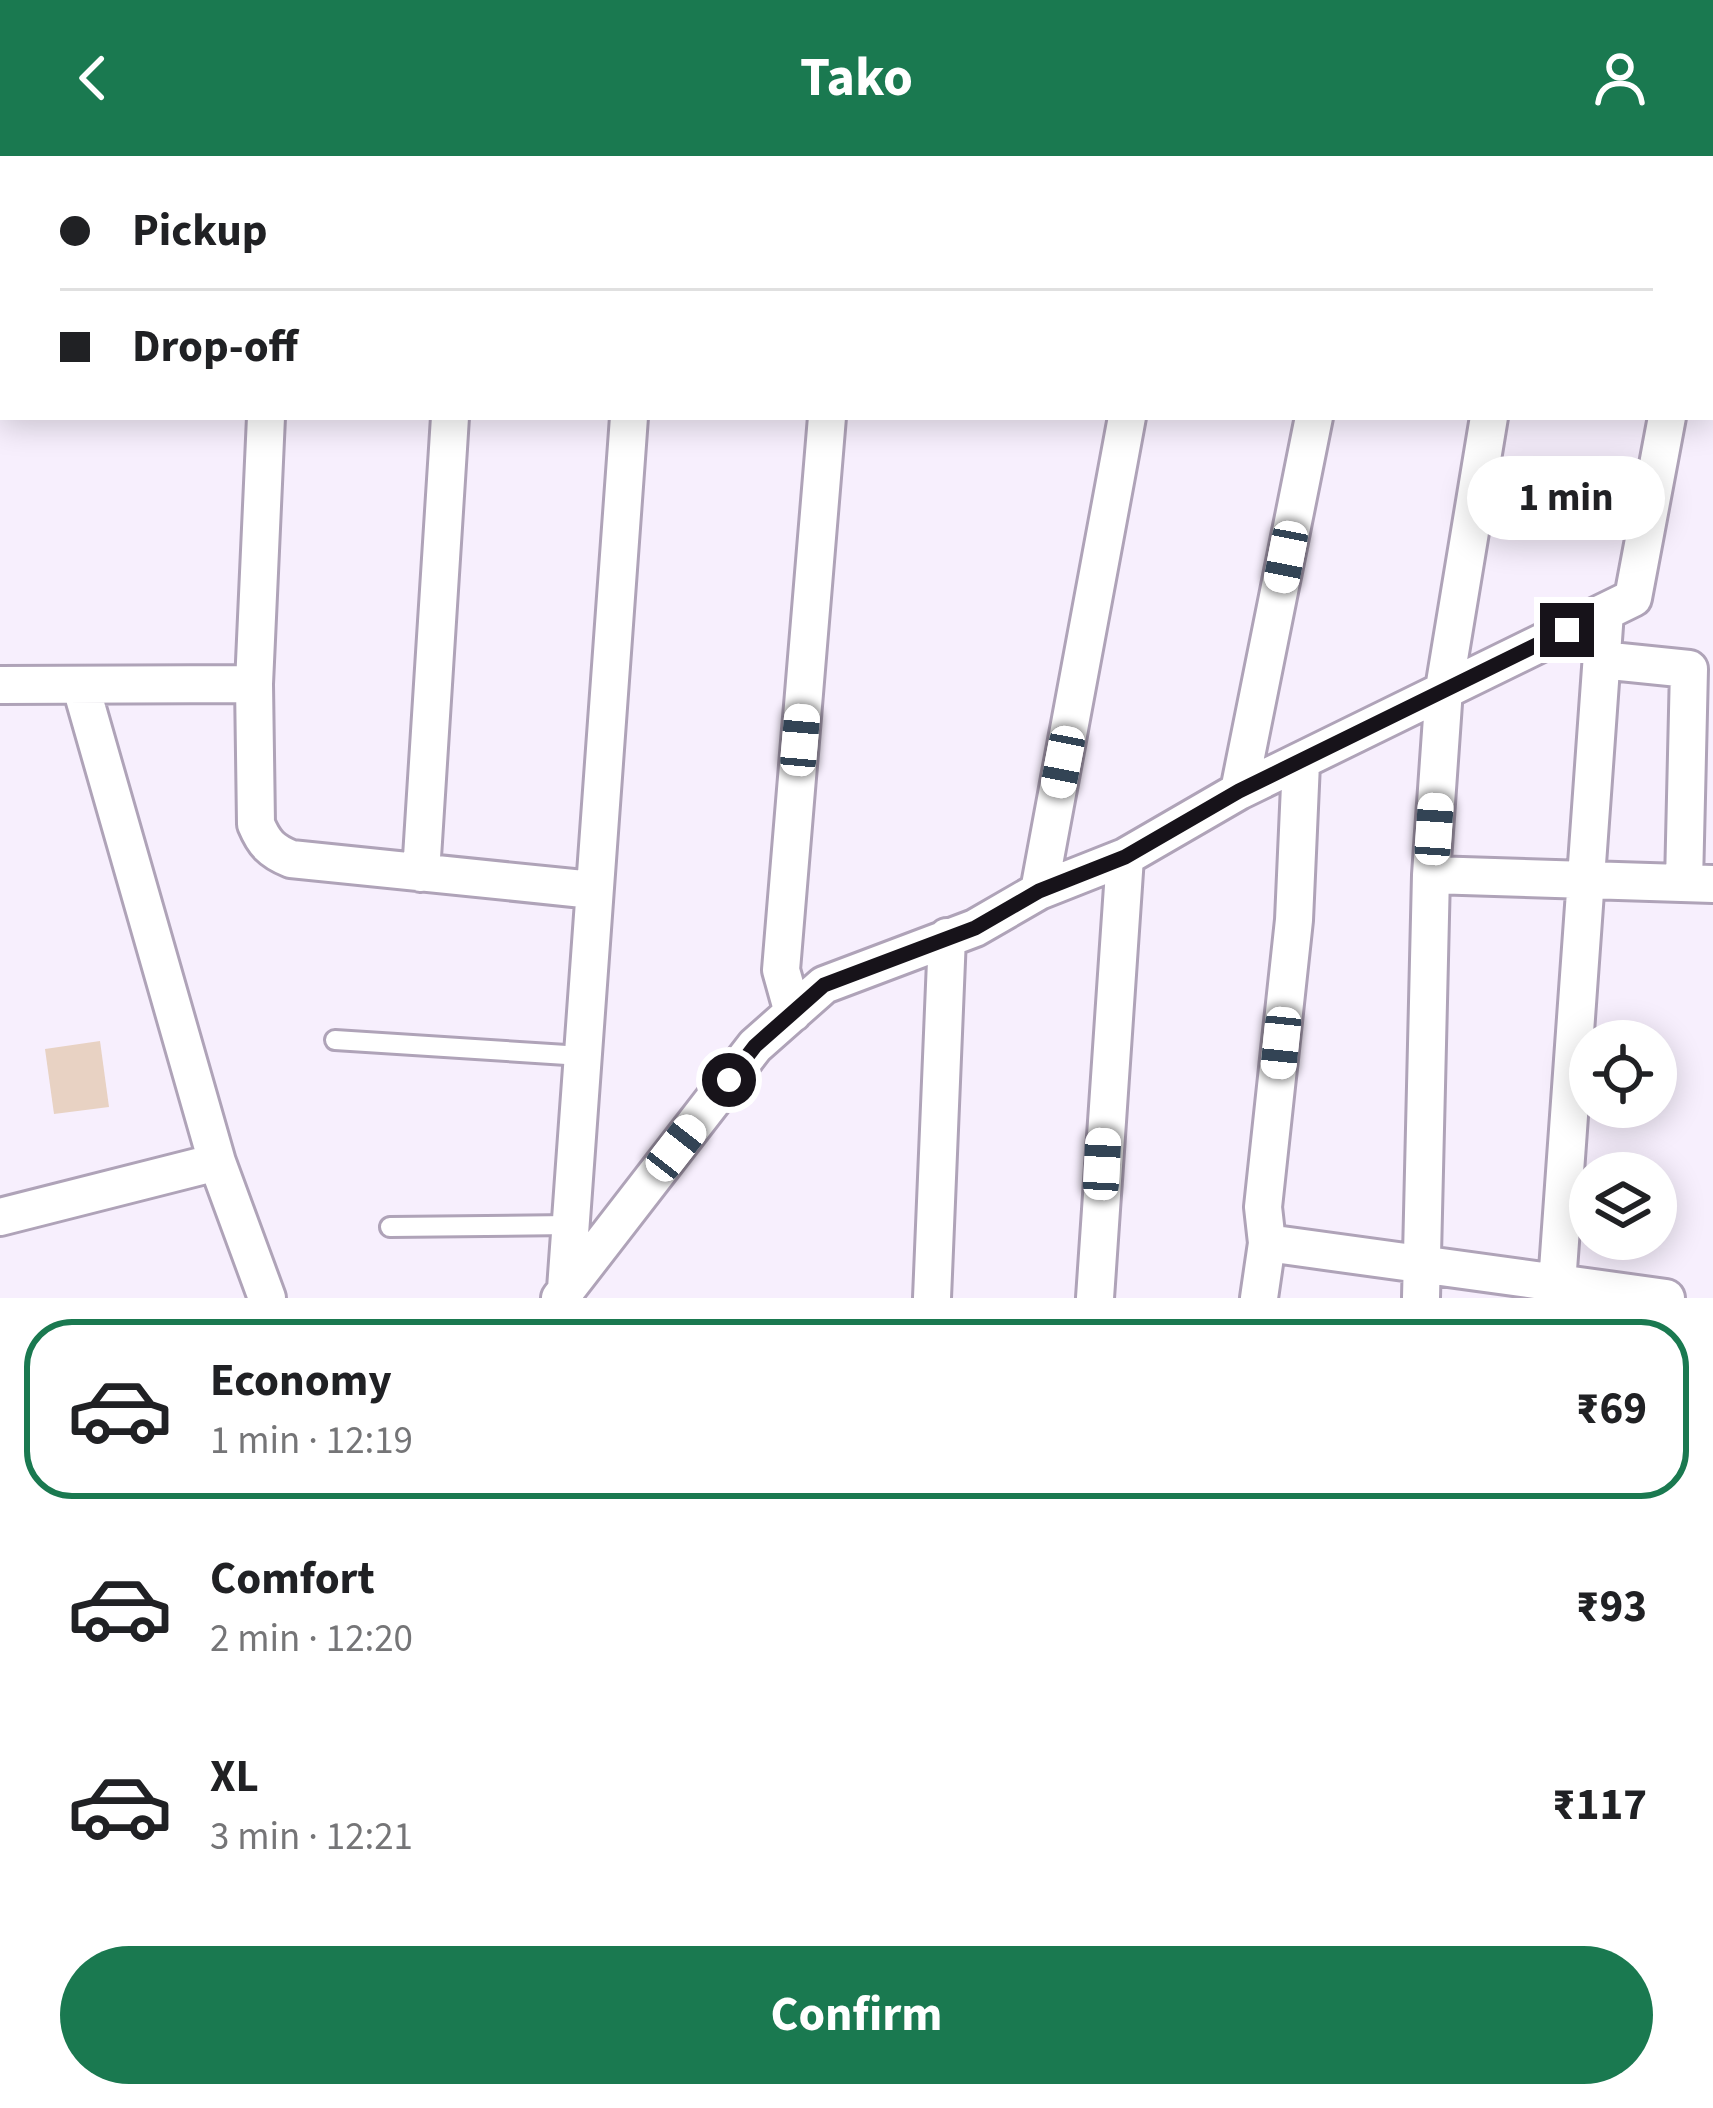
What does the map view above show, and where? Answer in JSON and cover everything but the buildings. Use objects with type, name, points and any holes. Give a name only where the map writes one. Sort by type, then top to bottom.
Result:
[{"type":"street","points":[[266,420],[254,683],[256,824],[273,852],[291,859],[593,890]]},
{"type":"street","points":[[421,873],[450,420]]},
{"type":"street","points":[[563,1294],[629,420]]},
{"type":"street","points":[[793,1013],[781,970],[827,420]]},
{"type":"street","points":[[1039,891],[1126,420]]},
{"type":"street","points":[[1239,791],[1313,420]]},
{"type":"street","points":[[1422,1281],[1431,875],[1444,689],[1489,420]]},
{"type":"street","points":[[563,1294],[755,1046],[824,985],[975,928],[1039,891],[1125,857],[1239,791],[1633,598],[1666,420]]},
{"type":"street","points":[[1557,1291],[1605,612]]},
{"type":"street","points":[[1431,875],[1699,884],[1689,669],[1601,660]]},
{"type":"street","points":[[0,685],[254,683]]},
{"type":"street","points":[[82,687],[218,1162],[267,1298]]},
{"type":"street","points":[[1259,1298],[1267,1244],[1263,1207],[1294,920],[1300,763]]},
{"type":"street","points":[[1095,1298],[1125,857]]},
{"type":"street","points":[[932,1298],[947,937]]},
{"type":"street","points":[[0,1217],[218,1162]]},
{"type":"street","points":[[1267,1244],[1422,1281],[1666,1298]]},
{"type":"lane","points":[[335,1040],[581,1056]]},
{"type":"lane","points":[[390,1227],[570,1225]]},
{"type":"route","points":[[729,1080],[755,1046],[824,985],[975,928],[1039,891],[1125,857],[1239,791],[1567,630]]}]
